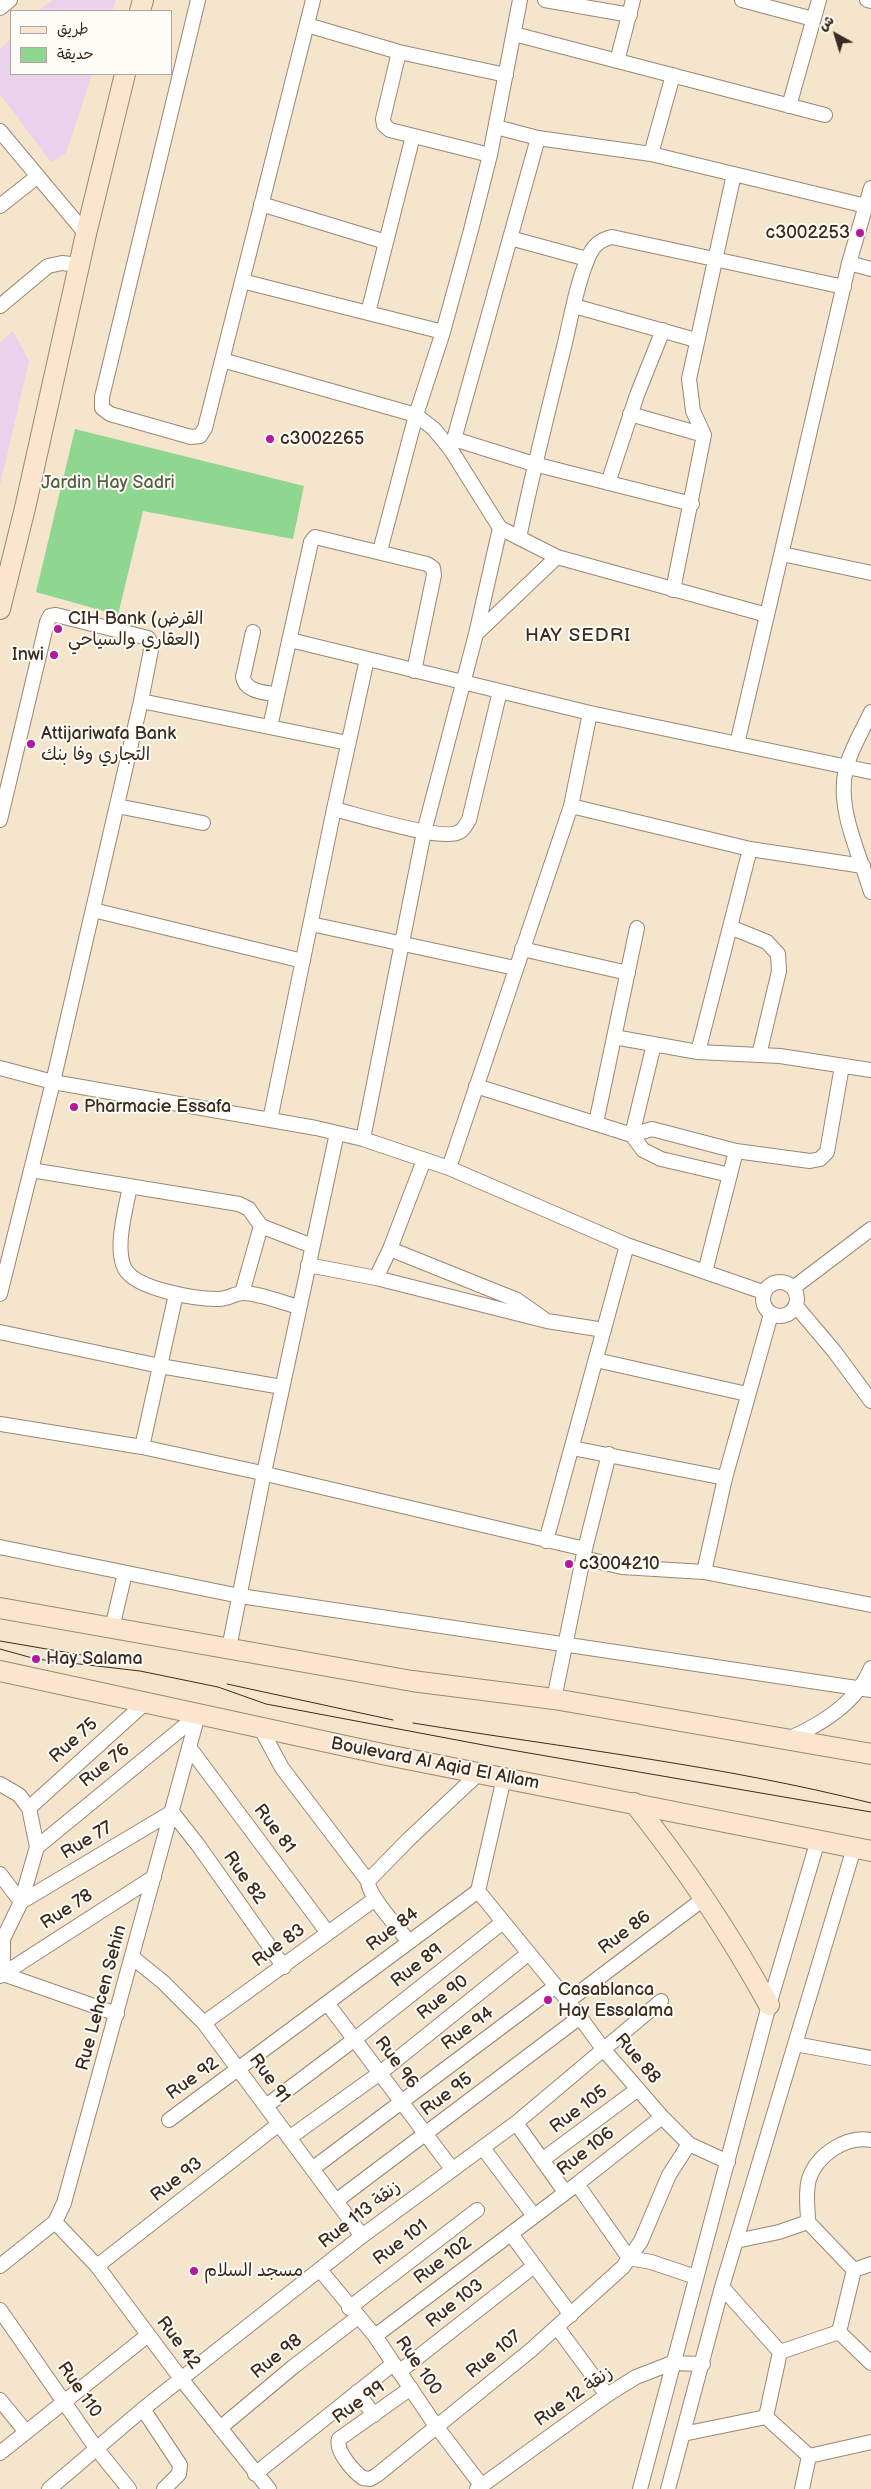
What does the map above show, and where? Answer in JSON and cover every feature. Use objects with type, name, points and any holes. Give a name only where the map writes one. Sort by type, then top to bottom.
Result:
[{"type":"main road","points":[[1,598],[26,508],[86,234],[125,75]]},
{"type":"main road","points":[[0,1608],[412,1681],[554,1699],[790,1738],[871,1754]]},
{"type":"main road","name":"Boulevard Al Aqid El Allam","points":[[0,1671],[261,1729],[863,1850]]},
{"type":"main road","points":[[634,1803],[706,1898],[739,1950],[769,2005]]},
{"type":"street","points":[[0,8],[10,0]]},
{"type":"street","points":[[198,0],[102,397],[102,408],[120,417],[191,437],[200,436],[204,428],[313,0]]},
{"type":"street","points":[[380,551],[416,414],[443,332],[490,155],[520,0]]},
{"type":"street","points":[[546,0],[630,15]]},
{"type":"street","points":[[617,61],[633,0]]},
{"type":"street","points":[[742,0],[813,19]]},
{"type":"street","points":[[789,106],[819,0]]},
{"type":"street","points":[[867,0],[871,1]]},
{"type":"street","points":[[307,25],[399,52],[506,75]]},
{"type":"street","points":[[514,34],[825,116]]},
{"type":"street","points":[[399,52],[383,118],[384,124],[390,130],[490,155]]},
{"type":"street","points":[[651,154],[672,75]]},
{"type":"street","points":[[496,127],[538,138],[651,154],[866,206]]},
{"type":"street","points":[[0,131],[86,234]]},
{"type":"street","points":[[368,313],[413,136]]},
{"type":"street","points":[[453,444],[538,138]]},
{"type":"street","points":[[673,590],[692,504],[704,435],[693,411],[689,379],[696,340],[734,174]]},
{"type":"street","points":[[0,206],[38,176]]},
{"type":"street","points":[[737,744],[849,263],[871,188]]},
{"type":"street","points":[[262,204],[386,242]]},
{"type":"street","points":[[519,538],[534,464],[574,306],[588,259],[596,244],[612,236],[844,287]]},
{"type":"street","points":[[510,238],[588,259]]},
{"type":"street","points":[[0,306],[48,266],[62,263],[79,265]]},
{"type":"street","points":[[849,263],[871,269]]},
{"type":"street","points":[[242,280],[443,332]]},
{"type":"street","points":[[574,306],[696,340]]},
{"type":"street","points":[[608,483],[630,414],[662,330]]},
{"type":"street","points":[[222,360],[416,414],[453,444],[500,528],[557,557],[766,615]]},
{"type":"street","points":[[630,414],[704,435]]},
{"type":"street","points":[[453,444],[692,504]]},
{"type":"street","points":[[363,1139],[424,832],[476,634],[500,528]]},
{"type":"street","points":[[270,726],[311,542],[315,536],[380,551],[427,564],[433,568],[434,574],[414,671]]},
{"type":"street","points":[[782,554],[871,573]]},
{"type":"street","points":[[476,634],[557,557]]},
{"type":"street","points":[[0,820],[46,622],[50,616],[56,615],[151,641],[141,701],[93,910],[53,1082],[0,1294]]},
{"type":"street","points":[[253,632],[243,677],[244,684],[249,688],[277,694]]},
{"type":"street","points":[[290,640],[590,713],[871,772]]},
{"type":"street","points":[[270,1120],[367,659]]},
{"type":"street","points":[[334,809],[424,832],[449,836],[459,833],[469,820],[500,691]]},
{"type":"street","points":[[141,701],[348,743]]},
{"type":"street","points":[[871,712],[846,767],[844,784],[845,802],[871,892]]},
{"type":"street","points":[[449,1168],[571,806],[590,713]]},
{"type":"street","points":[[117,806],[203,823]]},
{"type":"street","points":[[571,806],[750,849],[863,866]]},
{"type":"street","points":[[698,1052],[750,849]]},
{"type":"street","points":[[93,910],[303,961]]},
{"type":"street","points":[[311,924],[515,968]]},
{"type":"street","points":[[730,927],[767,942],[778,954],[779,971],[759,1055]]},
{"type":"street","points":[[596,1123],[637,928]]},
{"type":"street","points":[[522,949],[628,973]]},
{"type":"street","points":[[614,1037],[698,1052],[780,1056],[871,1070]]},
{"type":"street","points":[[654,1044],[632,1135],[643,1150],[661,1160],[730,1175]]},
{"type":"street","points":[[476,1086],[632,1135],[652,1129],[736,1151],[810,1161],[820,1159],[827,1152],[842,1066]]},
{"type":"street","points":[[0,1068],[53,1082],[270,1120],[363,1139],[449,1168],[627,1245],[763,1292]]},
{"type":"street","points":[[229,1648],[282,1387],[337,1133]]},
{"type":"street","points":[[706,1272],[736,1151]]},
{"type":"street","points":[[376,1278],[390,1248],[424,1160]]},
{"type":"street","points":[[31,1170],[239,1204],[249,1208],[261,1226],[312,1246]]},
{"type":"street","points":[[130,1186],[120,1250],[124,1268],[133,1280],[176,1294],[216,1300],[229,1299],[242,1293],[299,1307]]},
{"type":"street","points":[[242,1293],[261,1226]]},
{"type":"street","points":[[794,1288],[871,1230]]},
{"type":"street","points":[[546,1541],[627,1245]]},
{"type":"street","points":[[390,1248],[517,1300],[532,1308],[547,1321]]},
{"type":"street","points":[[308,1264],[376,1278],[547,1321],[604,1330]]},
{"type":"street","points":[[796,1306],[785,1316],[771,1314],[763,1305],[763,1292],[767,1287],[777,1282],[783,1282],[794,1288],[796,1306],[834,1350],[871,1401]]},
{"type":"street","points":[[142,1447],[176,1294]]},
{"type":"street","points":[[704,1572],[725,1478],[747,1394],[771,1314]]},
{"type":"street","points":[[0,1332],[160,1366],[282,1387]]},
{"type":"street","points":[[596,1360],[747,1394]]},
{"type":"street","points":[[0,1424],[142,1447],[264,1473],[546,1541],[622,1566],[704,1572],[871,1605]]},
{"type":"street","points":[[572,1448],[725,1478]]},
{"type":"street","points":[[554,1699],[584,1554],[609,1454]]},
{"type":"street","points":[[0,1547],[240,1596],[865,1688]]},
{"type":"street","points":[[112,1628],[125,1573]]},
{"type":"street","points":[[790,1738],[828,1718],[865,1688],[871,1668]]},
{"type":"street","name":"Rue 75","points":[[28,1808],[145,1703]]},
{"type":"street","name":"Rue Lehcen Sehin","points":[[56,2222],[74,2174],[198,1715]]},
{"type":"street","name":"Rue 76","points":[[37,1847],[198,1715]]},
{"type":"street","points":[[261,1729],[282,1768],[370,1878]]},
{"type":"street","name":"Rue 81","points":[[189,1747],[328,1933]]},
{"type":"street","points":[[410,1942],[368,1888],[370,1878],[478,1774]]},
{"type":"street","points":[[478,1891],[504,1778]]},
{"type":"street","points":[[0,1784],[19,1795],[28,1808],[37,1847],[21,1902],[1,1938],[1,1975],[117,2014]]},
{"type":"street","name":"Rue 77","points":[[21,1902],[172,1812]]},
{"type":"street","name":"Rue 82","points":[[172,1812],[198,1845],[284,1967]]},
{"type":"street","points":[[640,2489],[672,2363],[769,2005],[818,1840]]},
{"type":"street","points":[[668,2489],[703,2364],[722,2287],[796,2044],[863,1850]]},
{"type":"street","points":[[0,1874],[21,1902]]},
{"type":"street","name":"Rue 78","points":[[1,1975],[154,1876]]},
{"type":"street","name":"Rue 88","points":[[478,1891],[568,2001],[604,2050],[662,2117],[689,2144],[728,2162]]},
{"type":"street","name":"Rue 84","points":[[238,2069],[478,1891]]},
{"type":"street","name":"Rue 86","points":[[568,2001],[706,1898]]},
{"type":"street","name":"Rue 83","points":[[204,2023],[376,1899]]},
{"type":"street","name":"Rue 89","points":[[266,2106],[355,2039],[503,1922]]},
{"type":"street","name":"Rue 90","points":[[289,2138],[380,2073],[529,1953]]},
{"type":"street","name":"Rue 91","points":[[132,1957],[162,1982],[204,2023],[362,2236]]},
{"type":"street","name":"Rue 94","points":[[312,2169],[556,1986]]},
{"type":"street","name":"Rue 113 زنقة","points":[[58,2486],[96,2448],[143,2409],[362,2236],[516,2123],[661,2001]]},
{"type":"street","name":"Rue 96","points":[[328,2003],[452,2169]]},
{"type":"street","name":"Rue 95","points":[[336,2201],[580,2017]]},
{"type":"street","points":[[796,2044],[871,2058]]},
{"type":"street","name":"Rue 92","points":[[169,2120],[238,2069]]},
{"type":"street","name":"Rue 105","points":[[542,2160],[638,2089]]},
{"type":"street","name":"Rue 106","points":[[534,2216],[662,2117]]},
{"type":"street","points":[[516,2123],[565,2192]]},
{"type":"street","name":"Rue 93","points":[[97,2266],[279,2124]]},
{"type":"street","points":[[854,2270],[808,2222],[807,2195],[809,2179],[819,2163],[835,2147],[858,2139],[871,2140]]},
{"type":"street","name":"Rue 107","points":[[377,2475],[557,2327],[617,2273],[629,2258],[652,2219],[669,2175],[689,2144]]},
{"type":"street","points":[[483,2148],[534,2216]]},
{"type":"street","points":[[577,2184],[629,2258],[651,2262],[696,2277]]},
{"type":"street","name":"Rue 101","points":[[354,2312],[476,2210]]},
{"type":"street","name":"Rue 102","points":[[375,2336],[534,2216]]},
{"type":"street","points":[[0,2266],[56,2222]]},
{"type":"street","name":"Rue 42","points":[[56,2222],[97,2266],[261,2484]]},
{"type":"street","points":[[736,2241],[779,2232],[808,2222]]},
{"type":"street","points":[[511,2234],[571,2315]]},
{"type":"street","points":[[854,2270],[871,2264]]},
{"type":"street","name":"Rue 103","points":[[261,2484],[357,2392],[396,2368],[534,2266]]},
{"type":"street","name":"Rue 100","points":[[320,2270],[375,2336],[479,2487]]},
{"type":"street","points":[[839,2332],[854,2270]]},
{"type":"street","points":[[722,2287],[780,2352]]},
{"type":"street","name":"Rue 110","points":[[0,2310],[96,2448],[129,2489]]},
{"type":"street","name":"Rue 98","points":[[220,2428],[293,2367],[354,2312]]},
{"type":"street","points":[[557,2327],[607,2395]]},
{"type":"street","points":[[780,2352],[839,2332]]},
{"type":"street","points":[[839,2332],[871,2363]]},
{"type":"street","points":[[0,2453],[148,2335]]},
{"type":"street","points":[[766,2417],[780,2352]]},
{"type":"street","name":"Rue 12 زنقة","points":[[479,2487],[607,2395],[636,2377],[672,2363],[703,2364]]},
{"type":"street","name":"Rue 99","points":[[377,2475],[370,2479],[360,2476],[341,2452],[338,2446],[339,2439],[411,2388]]},
{"type":"street","points":[[357,2392],[374,2415]]},
{"type":"street","points":[[0,2400],[26,2432]]},
{"type":"street","points":[[143,2409],[180,2465],[179,2474],[164,2489]]},
{"type":"street","points":[[683,2434],[766,2417]]},
{"type":"street","points":[[766,2417],[810,2456]]},
{"type":"street","points":[[810,2456],[871,2442]]},
{"type":"street","points":[[802,2489],[810,2456]]},
{"type":"shaded area","points":[[53,0],[116,0],[112,10],[39,10]]},
{"type":"shaded area","points":[[10,39],[10,75],[92,75],[66,153],[51,162],[0,94],[0,49]]},
{"type":"shaded area","points":[[13,331],[29,361],[0,485],[0,343]]},
{"type":"green space","name":"Jardin Hay Sadri","points":[[75,429],[304,486],[293,539],[143,511],[118,615],[36,592]]},
{"type":"tram line","points":[[0,1641],[134,1664]]},
{"type":"tram line","points":[[0,1649],[36,1659],[140,1671],[218,1687],[266,1704],[494,1747],[871,1812]]},
{"type":"tram line","points":[[227,1684],[393,1720]]},
{"type":"tram line","points":[[413,1723],[701,1768],[758,1778],[871,1803]]},
{"type":"place","name":"c3002253","points":[[860,233]]},
{"type":"place","name":"c3002265","points":[[270,439]]},
{"type":"place","name":"CIH Bank (القرض العقاري والسياحي)","points":[[58,629]]},
{"type":"place","name":"Inwi","points":[[54,655]]},
{"type":"place","name":"Attijariwafa Bank التجاري وفا بنك","points":[[31,744]]},
{"type":"place","name":"Pharmacie Essafa","points":[[74,1107]]},
{"type":"place","name":"c3004210","points":[[569,1564]]},
{"type":"place","name":"Hay Salama","points":[[36,1659]]},
{"type":"place","name":"Casablanca Hay Essalama","points":[[548,2000]]},
{"type":"place","name":"مسجد السلام","points":[[194,2271]]},
{"type":"district","name":"HAY SEDRI","points":[[578,636]]}]
